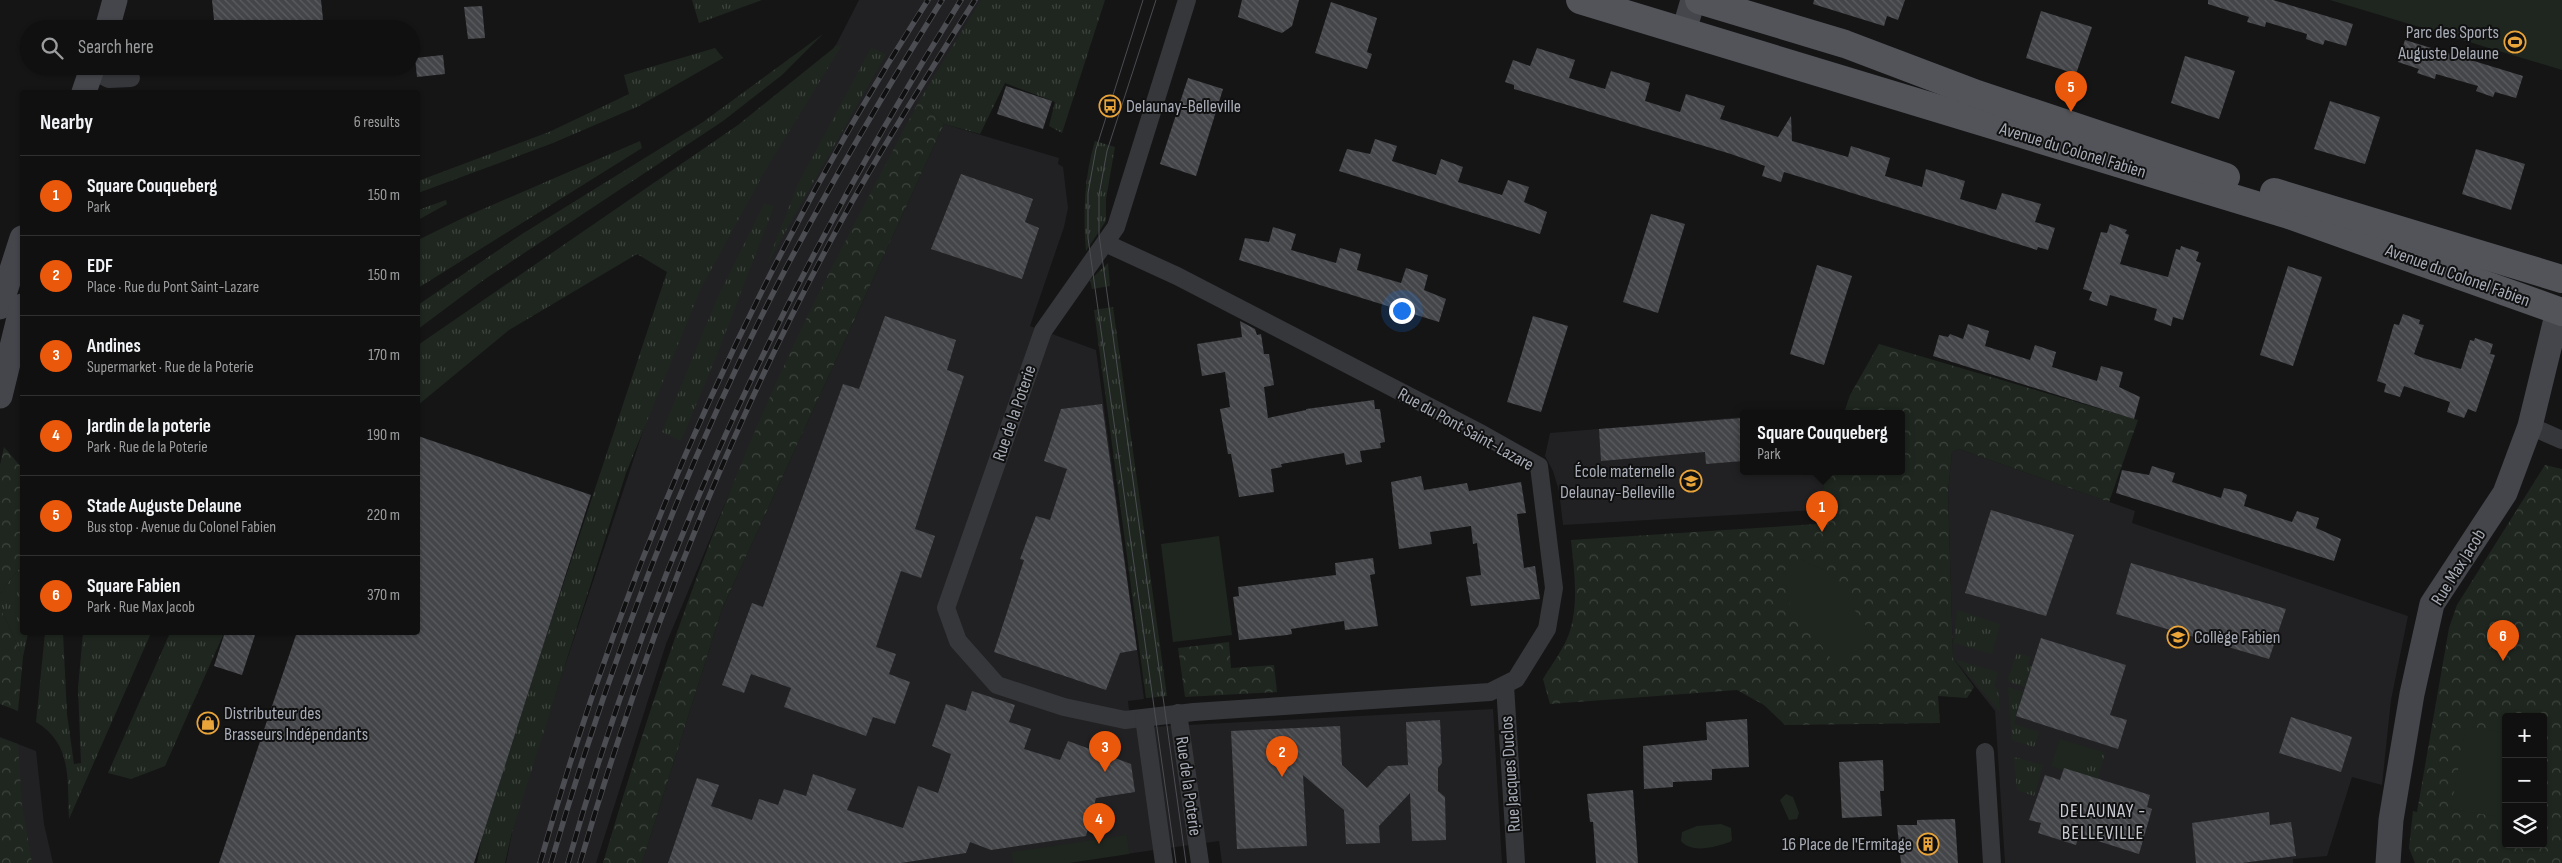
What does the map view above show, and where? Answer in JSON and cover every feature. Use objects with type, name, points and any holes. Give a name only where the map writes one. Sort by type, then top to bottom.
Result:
[{"type":"main road","name":"Avenue du Colonel Fabien","points":[[1580,0],[2286,214],[2560,311]]},
{"type":"main road","name":"Avenue du Colonel Fabien","points":[[1699,0],[1845,44],[1977,94],[2118,143],[2562,280]]},
{"type":"street","points":[[109,20],[115,0]]},
{"type":"street","name":"Rue de la Poterie","points":[[1187,0],[1116,226],[1043,331],[946,608],[958,641],[997,685],[1082,711],[1125,720],[1178,713],[1200,863]]},
{"type":"street","points":[[1684,31],[1693,0]]},
{"type":"street","points":[[90,76],[109,79],[131,78]]},
{"type":"street","name":"Rue du Pont Saint-Lazare","points":[[1105,243],[1177,276],[1482,434],[1539,466],[1554,588],[1547,629],[1516,679],[1490,692],[1178,713]]},
{"type":"street","points":[[0,307],[20,244]]},
{"type":"street","name":"Rue Max Jacob","points":[[2388,863],[2391,820],[2412,694],[2432,604],[2505,493],[2530,426],[2560,311]]},
{"type":"street","points":[[0,396],[20,314]]},
{"type":"street","points":[[2530,426],[2562,440]]},
{"type":"street","name":"Rue Jacques Duclos","points":[[1505,685],[1516,863]]},
{"type":"street","name":"Rue de la Poterie","points":[[1144,718],[1164,863]]},
{"type":"street","points":[[1985,752],[1992,863]]},
{"type":"shaded area","points":[[859,0],[990,0],[838,256],[742,463],[666,644],[596,863],[506,863],[516,813],[652,404],[696,293],[766,148],[837,43]]},
{"type":"shaded area","points":[[944,124],[1059,158],[1058,164],[1063,167],[1068,208],[1064,227],[1030,326],[1096,350],[1144,699],[1128,701],[1131,728],[1493,709],[1502,863],[1222,863],[1219,841],[1061,863],[642,863],[722,609]]},
{"type":"shaded area","name":"École maternelle Delaunay-Belleville","points":[[1740,417],[1740,475],[1827,475],[1817,510],[1563,525],[1559,491],[1553,471],[1545,456],[1550,433]]},
{"type":"shaded area","name":"Collège Fabien","points":[[1959,449],[2135,511],[2132,523],[2408,616],[2391,700],[2382,785],[2352,777],[2327,856],[2293,859],[2293,863],[2005,863],[1995,711],[1953,658],[1948,491],[1952,452]]},
{"type":"shaded area","points":[[0,737],[36,751],[44,824],[53,863],[0,863]]},
{"type":"green space","points":[[692,0],[762,0],[699,23]]},
{"type":"green space","points":[[981,0],[1105,0],[1062,133],[1049,126],[1055,102],[1005,83],[980,134],[944,124],[919,101]]},
{"type":"green space","name":"Parc des Sports Auguste Delaune","points":[[2330,0],[2562,0],[2562,70]]},
{"type":"green space","points":[[823,34],[782,75],[723,121],[485,279],[420,328],[420,304],[522,234],[703,122]]},
{"type":"green space","points":[[842,45],[766,169],[701,288],[626,473],[512,832],[505,863],[477,863],[485,820],[667,272],[637,254],[509,330],[420,403],[420,344],[738,125],[835,47]]},
{"type":"green space","points":[[715,48],[723,58],[639,106],[553,143],[420,192],[420,180],[549,132],[629,94],[624,75]]},
{"type":"green space","points":[[871,48],[886,54],[766,266],[798,184]]},
{"type":"green space","points":[[919,101],[944,124],[722,609],[642,863],[603,863],[676,635],[717,523],[781,373],[818,294]]},
{"type":"green space","points":[[640,141],[642,148],[420,287],[420,239],[467,216]]},
{"type":"green space","points":[[1095,141],[1115,147],[1106,199],[1106,221],[1086,251],[1085,196]]},
{"type":"green space","points":[[446,200],[447,204],[420,219],[420,209]]},
{"type":"green space","points":[[764,204],[774,206],[720,347],[681,441],[662,432],[717,299]]},
{"type":"green space","points":[[1108,263],[1110,286],[1092,289],[1090,280]]},
{"type":"green space","points":[[1113,307],[1167,696],[1146,698],[1094,310]]},
{"type":"green space","points":[[1879,344],[2138,420],[2109,502],[1959,449],[1952,452],[1948,491],[1953,658],[1974,687],[1967,698],[1938,696],[1940,723],[1785,725],[1764,705],[1737,690],[1550,704],[1543,679],[1562,649],[1573,620],[1575,586],[1571,540],[1817,524],[1817,510],[1827,475],[1905,475],[1905,410],[1845,410],[1850,395]]},
{"type":"green space","points":[[4,447],[20,466],[20,568],[0,593],[0,465]]},
{"type":"green space","points":[[2545,465],[2562,469],[2562,863],[2415,863],[2409,848],[2413,811],[2417,812],[2449,628],[2457,605]]},
{"type":"green space","points":[[1219,536],[1232,635],[1173,642],[1161,544]]},
{"type":"green space","points":[[1800,559],[1826,571],[1875,638],[1836,665],[1787,600],[1785,571]]},
{"type":"green space","points":[[20,568],[20,635],[28,635],[23,657],[0,607],[0,593]]},
{"type":"green space","points":[[0,607],[23,657],[18,711],[0,704]]},
{"type":"green space","points":[[1957,610],[2000,624],[1992,654],[1954,643]]},
{"type":"green space","points":[[45,635],[63,635],[67,714],[74,764],[81,763],[78,688],[83,635],[150,635],[69,819],[66,764],[62,752],[48,731],[36,722]]},
{"type":"green space","points":[[169,635],[223,635],[165,766],[131,779],[108,773]]},
{"type":"green space","points":[[1229,642],[1231,668],[1274,665],[1277,692],[1185,697],[1178,648]]},
{"type":"green space","points":[[2017,653],[2031,657],[2028,665],[2032,666],[2025,687],[2009,682],[2008,678]]},
{"type":"green space","points":[[1956,660],[1998,672],[1994,687],[1998,689],[2000,712]]},
{"type":"green space","points":[[2008,687],[2024,692],[2014,724],[2039,732],[2034,747],[2012,740]]},
{"type":"green space","points":[[2466,726],[2502,732],[2502,817],[2451,809]]},
{"type":"green space","points":[[0,738],[18,744],[22,805],[32,863],[0,863]]},
{"type":"green space","points":[[2060,739],[2093,749],[2084,777],[2051,766]]},
{"type":"green space","points":[[2093,749],[2105,753],[2097,781],[2084,777]]},
{"type":"green space","points":[[2014,757],[2043,765],[2034,796],[2017,790]]},
{"type":"green space","points":[[1786,794],[1793,797],[1799,813],[1797,819],[1789,820],[1780,800]]},
{"type":"green space","points":[[1721,824],[1731,828],[1732,840],[1730,842],[1711,847],[1697,848],[1686,845],[1681,841],[1682,832],[1697,826]]},
{"type":"green space","points":[[1127,835],[1129,854],[1069,863],[1013,863],[1012,852]]},
{"type":"building","points":[[212,0],[321,0],[323,20],[214,20]]},
{"type":"building","points":[[1242,0],[1299,0],[1292,26],[1282,33],[1238,17]]},
{"type":"building","points":[[1814,0],[1905,0],[1898,20],[1887,16],[1884,26],[1813,4]]},
{"type":"building","points":[[2208,0],[2273,0],[2353,24],[2346,46],[2325,40],[2323,45],[2306,39],[2307,34],[2266,22],[2265,27],[2247,22],[2249,17],[2208,4]]},
{"type":"building","points":[[1331,2],[1377,18],[1367,52],[1372,54],[1367,69],[1315,53]]},
{"type":"building","points":[[482,6],[485,38],[468,39],[464,7]]},
{"type":"building","points":[[2041,11],[2092,27],[2076,74],[2026,58]]},
{"type":"building","points":[[2405,40],[2523,76],[2516,98],[2495,92],[2493,97],[2476,91],[2478,86],[2436,74],[2435,79],[2417,73],[2419,69],[2398,62]]},
{"type":"building","points":[[1537,48],[1575,60],[1569,78],[1605,89],[1611,71],[1650,83],[1645,101],[1680,112],[1686,94],[1725,106],[1720,119],[1778,137],[1791,116],[1792,141],[1848,157],[1851,146],[1890,158],[1885,176],[1922,187],[1926,169],[1965,181],[1960,199],[1996,210],[2002,193],[2041,204],[2035,222],[2055,228],[2048,250],[2038,247],[2037,250],[1784,172],[1781,182],[1762,176],[1765,166],[1731,154],[1514,89],[1514,85],[1505,82],[1513,60],[1530,66]]},
{"type":"building","points":[[443,55],[445,74],[417,77],[417,75],[420,75],[420,57]]},
{"type":"building","points":[[2185,56],[2235,71],[2219,119],[2171,103]]},
{"type":"building","points":[[1188,78],[1223,89],[1196,176],[1160,164]]},
{"type":"building","points":[[1006,86],[1052,101],[1043,129],[997,114]]},
{"type":"building","points":[[2330,101],[2380,117],[2365,164],[2314,149]]},
{"type":"building","points":[[1375,139],[1397,146],[1392,161],[1436,175],[1441,159],[1463,167],[1458,182],[1502,195],[1508,180],[1529,187],[1524,202],[1547,212],[1540,234],[1339,171],[1347,149],[1370,154]]},
{"type":"building","points":[[2476,149],[2525,164],[2511,210],[2462,194]]},
{"type":"building","points":[[961,174],[1033,199],[1025,222],[1039,228],[1022,279],[931,249]]},
{"type":"building","points":[[1651,214],[1685,224],[1658,313],[1623,302]]},
{"type":"building","points":[[2110,224],[2127,230],[2125,233],[2129,235],[2120,264],[2168,277],[2176,249],[2180,250],[2181,246],[2199,252],[2196,261],[2201,263],[2183,320],[2173,317],[2171,326],[2154,320],[2157,309],[2110,295],[2107,306],[2089,300],[2092,292],[2083,289],[2101,232],[2107,233]]},
{"type":"building","points":[[1273,227],[1296,234],[1291,250],[1336,263],[1340,248],[1361,254],[1357,270],[1401,283],[1406,268],[1428,275],[1424,290],[1446,299],[1439,322],[1239,260],[1245,238],[1269,242]]},
{"type":"building","points":[[1817,265],[1852,276],[1824,365],[1790,354]]},
{"type":"building","points":[[2288,266],[2322,277],[2293,366],[2260,355]]},
{"type":"building","points":[[2403,314],[2420,320],[2419,324],[2424,325],[2414,354],[2420,357],[2461,369],[2470,340],[2474,341],[2475,338],[2493,344],[2490,354],[2495,355],[2476,412],[2468,409],[2464,418],[2447,412],[2450,402],[2404,386],[2400,397],[2384,392],[2386,384],[2377,381],[2394,324],[2399,325]]},
{"type":"building","points":[[885,316],[956,340],[947,370],[964,376],[915,529],[935,536],[921,578],[901,571],[876,647],[896,654],[889,674],[910,682],[895,724],[873,717],[866,736],[784,707],[791,688],[751,674],[744,693],[722,685],[752,603],[763,607],[843,384],[859,389]]},
{"type":"building","points":[[1533,316],[1568,326],[1541,412],[1507,402]]},
{"type":"building","points":[[1240,321],[1255,329],[1257,335],[1261,334],[1264,354],[1269,354],[1274,385],[1264,387],[1268,418],[1306,409],[1374,400],[1375,409],[1380,409],[1385,442],[1380,443],[1381,448],[1360,451],[1362,462],[1346,465],[1344,453],[1281,464],[1282,467],[1271,469],[1274,492],[1239,497],[1231,454],[1228,454],[1220,409],[1230,407],[1225,372],[1202,376],[1197,344],[1242,337]]},
{"type":"building","points":[[1968,324],[1989,331],[1985,346],[2030,360],[2035,345],[2056,352],[2052,367],[2097,381],[2101,366],[2123,372],[2119,387],[2140,397],[2134,419],[1933,356],[1939,335],[1948,337],[1950,334],[1963,339]]},
{"type":"building","points":[[1102,404],[1137,650],[1120,653],[1106,690],[994,652],[1024,560],[1020,559],[1036,516],[1050,520],[1067,469],[1044,461],[1061,409]]},
{"type":"building","points":[[1740,418],[1740,461],[1706,464],[1705,452],[1601,461],[1599,429]]},
{"type":"building","points":[[420,437],[591,495],[474,863],[219,863],[296,635],[420,635]]},
{"type":"building","points":[[2152,466],[2175,473],[2172,482],[2221,498],[2224,488],[2242,492],[2247,495],[2244,506],[2292,522],[2297,511],[2319,518],[2316,528],[2341,539],[2334,561],[2116,493],[2122,470],[2149,475]]},
{"type":"building","points":[[1421,476],[1424,490],[1467,483],[1469,491],[1521,482],[1526,513],[1517,514],[1524,568],[1535,566],[1540,599],[1471,606],[1466,577],[1481,575],[1477,543],[1473,544],[1471,526],[1430,532],[1432,544],[1399,549],[1391,482]]},
{"type":"building","points":[[1991,510],[2074,535],[2046,616],[1965,593]]},
{"type":"building","points":[[1373,558],[1375,574],[1370,575],[1378,626],[1345,630],[1344,621],[1291,629],[1292,634],[1287,635],[1239,640],[1233,597],[1239,596],[1238,587],[1336,575],[1335,563]]},
{"type":"building","points":[[2131,563],[2286,609],[2269,659],[2116,614]]},
{"type":"building","points":[[224,635],[255,635],[242,675],[214,666]]},
{"type":"building","points":[[2041,638],[2126,665],[2110,715],[2127,720],[2118,749],[2016,716]]},
{"type":"building","points":[[972,691],[1015,705],[1009,722],[1031,729],[1024,749],[1060,760],[1068,741],[1131,764],[1135,792],[1096,798],[1086,836],[991,850],[970,842],[966,853],[901,863],[668,863],[697,778],[719,785],[711,806],[752,820],[759,799],[778,805],[784,789],[806,796],[813,774],[856,789],[847,810],[903,828],[918,786],[938,793],[951,754],[932,746],[946,704],[966,711]]},
{"type":"building","points":[[2291,717],[2352,737],[2341,772],[2279,753]]},
{"type":"building","points":[[1747,719],[1749,767],[1712,769],[1712,780],[1673,782],[1673,787],[1644,789],[1643,746],[1707,740],[1706,722]]},
{"type":"building","points":[[1440,720],[1442,763],[1438,768],[1438,791],[1445,797],[1446,840],[1412,841],[1410,793],[1379,826],[1380,843],[1346,844],[1344,810],[1303,775],[1307,846],[1237,849],[1231,731],[1340,726],[1342,765],[1367,788],[1388,766],[1408,765],[1406,722]]},
{"type":"building","points":[[1883,760],[1884,791],[1880,791],[1882,816],[1842,818],[1839,762]]},
{"type":"building","points":[[2064,768],[2150,795],[2147,807],[2152,809],[2139,854],[2079,835],[2076,845],[2038,833],[2041,823],[2029,820],[2045,775],[2060,780]]},
{"type":"building","points":[[1633,790],[1638,863],[1596,863],[1593,822],[1590,822],[1587,794]]},
{"type":"building","points":[[2269,812],[2270,825],[2291,822],[2296,856],[2242,863],[2196,863],[2192,823]]},
{"type":"building","name":"16 Place de l'Ermitage","points":[[1955,819],[1958,863],[1901,863],[1897,825],[1917,825],[1917,820]]},
{"type":"tram line","points":[[1143,0],[1096,149],[1088,193],[1088,238],[1176,863]]},
{"type":"tram line","points":[[1156,0],[1107,151],[1099,195],[1099,235],[1186,863]]},
{"type":"railway","points":[[540,863],[575,749],[613,637],[656,526],[702,417],[753,310],[807,205],[866,101],[928,0]]},
{"type":"railway","points":[[551,863],[574,786],[626,635],[654,560],[716,412],[804,234],[861,133],[942,0]]},
{"type":"railway","points":[[568,863],[603,748],[642,636],[686,526],[733,418],[785,311],[840,206],[961,0]]},
{"type":"railway","points":[[580,863],[634,692],[665,608],[733,441],[770,360],[810,279],[853,200],[975,0]]},
{"type":"place","name":"Parc des Sports Auguste Delaune","points":[[2515,42]]},
{"type":"place","name":"Delaunay-Belleville","points":[[1110,106]]},
{"type":"place","name":"Stade Auguste Delaune","points":[[2071,112]]},
{"type":"place","name":"École maternelle Delaunay-Belleville","points":[[1691,481]]},
{"type":"place","name":"Square Couqueberg","points":[[1822,532]]},
{"type":"place","name":"Collège Fabien","points":[[2178,637]]},
{"type":"place","name":"Square Fabien","points":[[2503,661]]},
{"type":"place","name":"Distributeur des Brasseurs Indépendants","points":[[208,723]]},
{"type":"place","name":"Andines","points":[[1105,772]]},
{"type":"place","name":"EDF","points":[[1282,777]]},
{"type":"place","name":"Jardin de la poterie","points":[[1099,844]]},
{"type":"place","name":"16 Place de l'Ermitage","points":[[1928,844]]},
{"type":"district","name":"DELAUNAY - BELLEVILLE","points":[[2103,821]]}]
